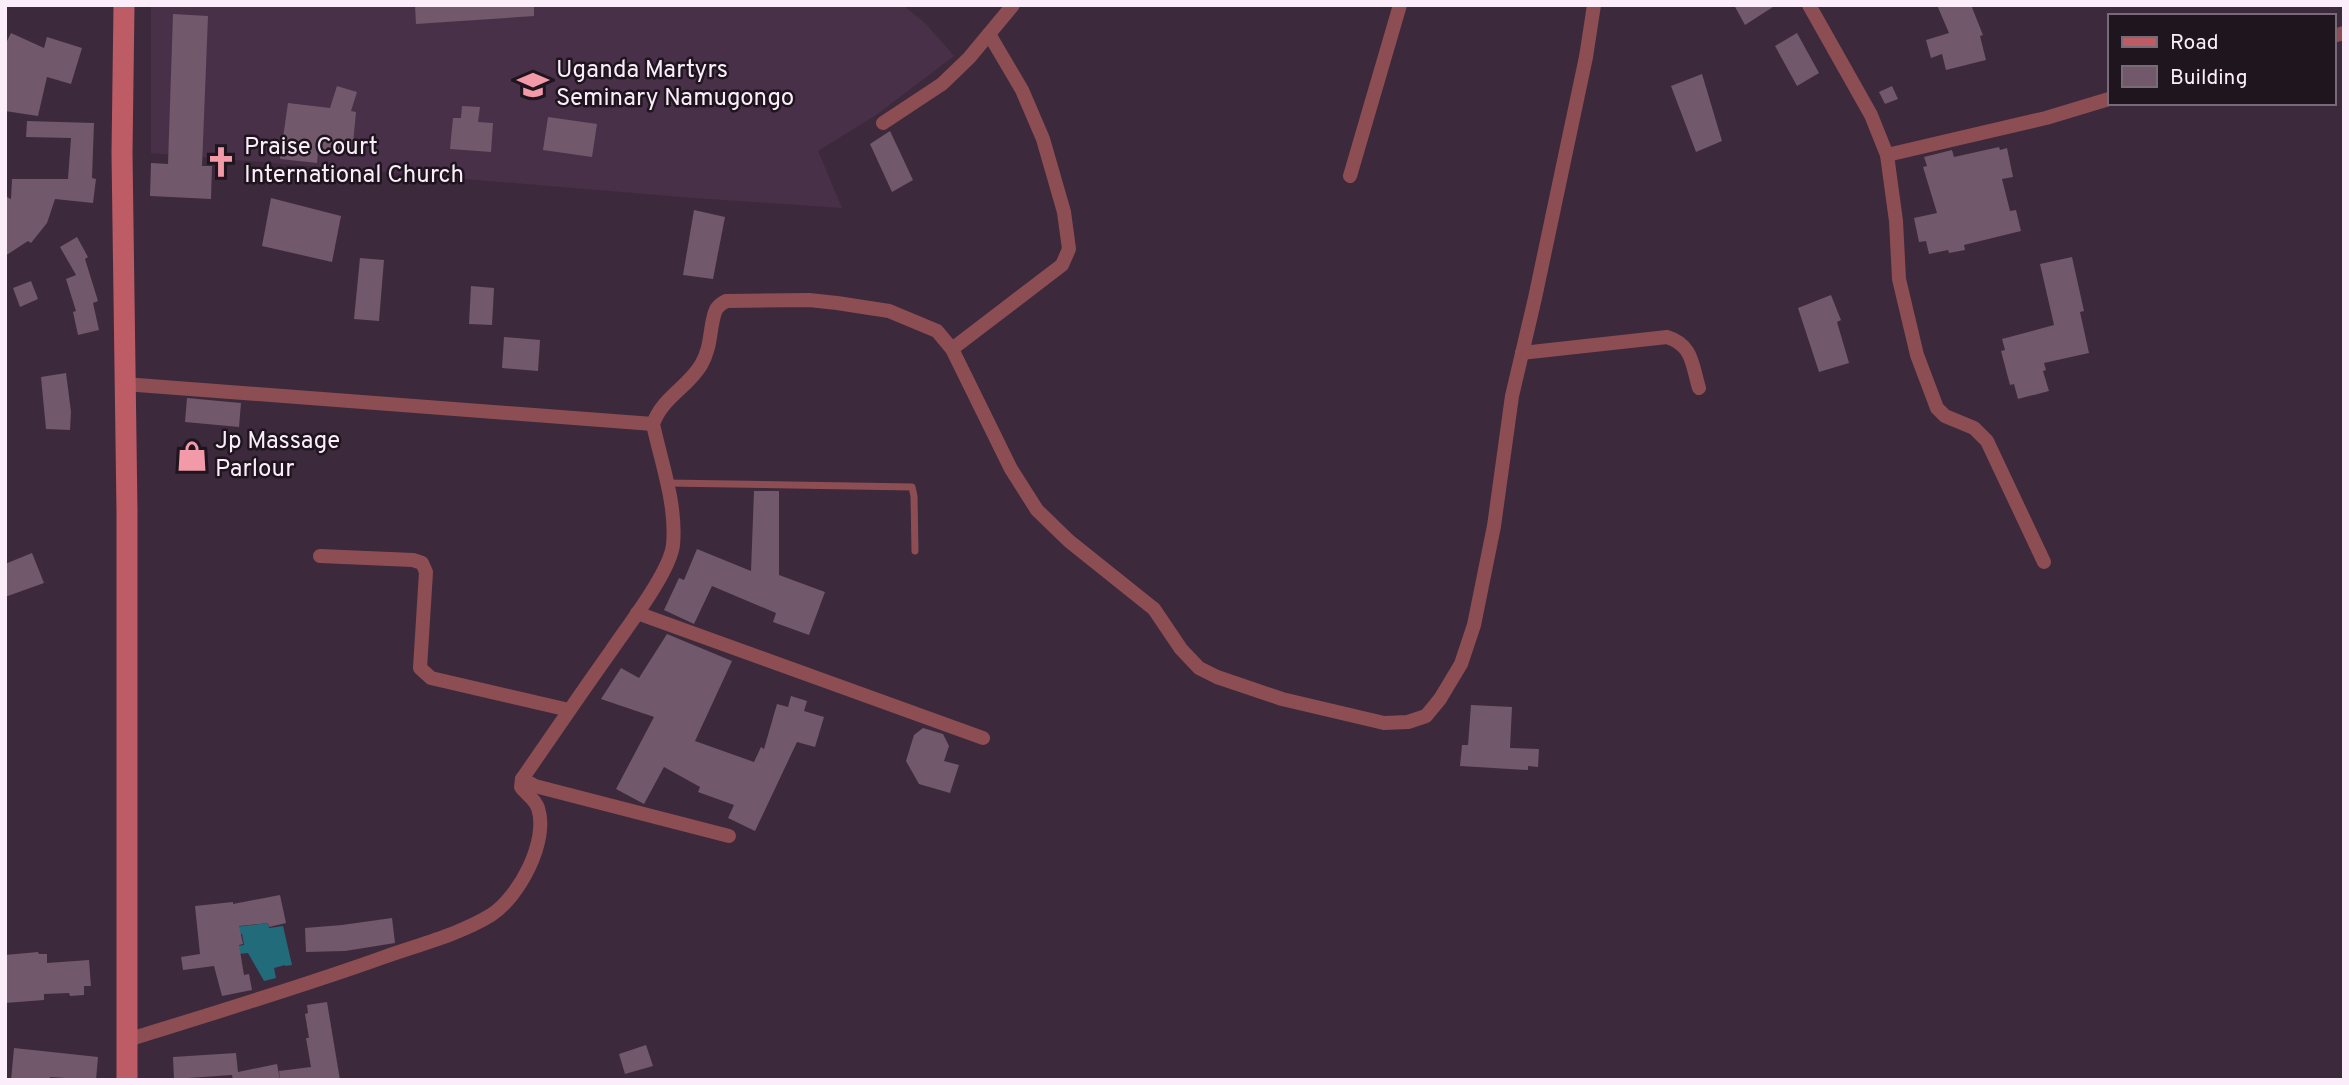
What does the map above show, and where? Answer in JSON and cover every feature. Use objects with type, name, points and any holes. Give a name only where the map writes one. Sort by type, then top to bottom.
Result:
[{"type":"main road","points":[[124,5],[127,1080]]},
{"type":"street","points":[[883,123],[942,85],[969,58],[1013,5]]},
{"type":"street","points":[[1350,176],[1400,5]]},
{"type":"street","points":[[127,1040],[301,987],[452,933],[491,914],[506,902],[526,874],[536,848],[540,825],[537,806],[521,787],[522,779],[637,613],[673,549],[671,506],[653,424],[667,399],[691,378],[702,364],[712,338],[715,311],[719,304],[726,301],[809,300],[889,311],[937,331],[952,349],[1011,469],[1037,510],[1069,541],[1154,610],[1181,649],[1199,668],[1217,677],[1282,699],[1384,723],[1408,722],[1426,716],[1440,699],[1461,664],[1474,625],[1494,526],[1512,396],[1586,57],[1594,5]]},
{"type":"street","points":[[1809,5],[1871,115],[1887,155],[1896,221],[1899,279],[1908,325],[1926,383],[1941,414],[1974,428],[1987,441],[2044,562]]},
{"type":"street","points":[[952,349],[1062,265],[1069,249],[1064,212],[1043,139],[1022,90],[989,34]]},
{"type":"street","points":[[1887,155],[2046,118],[2108,99]]},
{"type":"street","points":[[1522,353],[1667,337],[1681,341],[1688,350],[1699,388]]},
{"type":"street","points":[[124,384],[653,424]]},
{"type":"street","points":[[320,556],[413,561],[422,564],[426,572],[420,668],[425,674],[431,678],[569,710]]},
{"type":"street","points":[[637,613],[983,737]]},
{"type":"street","points":[[522,779],[535,786],[729,836]]},
{"type":"lane","points":[[666,483],[912,487],[915,551]]},
{"type":"shaded area","name":"Uganda Martyrs Seminary Namugongo","points":[[151,5],[903,5],[926,24],[954,56],[876,115],[818,151],[842,208],[151,153]]},
{"type":"water","points":[[268,923],[269,928],[283,926],[292,965],[274,968],[276,978],[264,981],[248,953],[239,954],[238,946],[244,945],[242,934],[235,935],[235,927]]},
{"type":"building","name":"Uganda Martyrs Seminary Namugongo","points":[[415,5],[534,5],[534,16],[416,24]]},
{"type":"building","points":[[1734,5],[1776,5],[1745,25]]},
{"type":"building","points":[[1937,5],[1971,5],[1983,35],[1980,36],[1986,60],[1946,70],[1942,54],[1931,58],[1926,40],[1949,33]]},
{"type":"building","points":[[173,14],[208,16],[202,166],[212,166],[211,199],[150,196],[151,163],[168,164]]},
{"type":"building","points":[[11,33],[44,48],[47,37],[82,48],[71,84],[47,77],[38,116],[5,111],[5,45]]},
{"type":"building","points":[[1797,33],[1819,73],[1797,86],[1775,46]]},
{"type":"building","points":[[1702,74],[1722,141],[1696,152],[1671,86]]},
{"type":"building","points":[[337,86],[357,92],[351,111],[356,112],[352,154],[318,151],[317,163],[280,159],[288,103],[330,108]]},
{"type":"building","points":[[1892,86],[1898,99],[1885,104],[1879,92]]},
{"type":"building","points":[[462,106],[480,107],[478,122],[493,123],[491,152],[450,149],[453,118],[461,118]]},
{"type":"building","points":[[548,117],[597,124],[592,157],[543,150]]},
{"type":"building","points":[[27,121],[94,123],[92,178],[96,179],[93,203],[55,199],[47,223],[31,243],[28,241],[5,256],[5,196],[11,199],[12,179],[68,179],[71,138],[26,137]]},
{"type":"building","points":[[890,131],[913,180],[892,192],[870,144]]},
{"type":"building","points":[[1999,147],[2000,150],[2007,148],[2013,177],[2002,179],[2010,211],[2016,210],[2021,231],[1964,245],[1965,250],[1929,254],[1926,241],[1919,242],[1914,218],[1937,213],[1923,167],[1927,166],[1924,157],[1952,150],[1954,157]]},
{"type":"building","points":[[271,198],[341,216],[332,262],[262,246]]},
{"type":"building","points":[[694,210],[725,217],[713,279],[683,275]]},
{"type":"building","points":[[77,237],[88,257],[85,259],[98,301],[93,303],[99,330],[78,335],[73,312],[76,311],[66,279],[76,275],[60,247]]},
{"type":"building","points":[[2072,257],[2084,311],[2080,312],[2089,353],[2044,363],[2046,370],[2043,371],[2049,391],[2018,399],[2014,384],[2010,385],[2001,351],[2005,350],[2002,339],[2054,325],[2040,264]]},
{"type":"building","points":[[360,258],[384,260],[379,321],[354,319]]},
{"type":"building","points":[[31,281],[38,299],[20,307],[13,288]]},
{"type":"building","points":[[471,286],[494,288],[492,325],[469,324]]},
{"type":"building","points":[[1831,295],[1841,320],[1837,322],[1849,363],[1819,372],[1798,308]]},
{"type":"building","points":[[504,337],[540,340],[538,371],[502,368]]},
{"type":"building","points":[[66,373],[71,412],[70,430],[46,429],[41,377]]},
{"type":"building","points":[[187,398],[241,403],[239,427],[185,422]]},
{"type":"building","points":[[754,491],[779,491],[779,575],[825,592],[809,635],[773,622],[776,613],[712,586],[694,624],[664,610],[679,578],[684,580],[697,549],[751,571]]},
{"type":"building","points":[[32,553],[44,583],[5,597],[5,564]]},
{"type":"building","points":[[667,634],[732,661],[695,741],[754,762],[761,747],[764,749],[777,704],[788,707],[791,696],[807,701],[804,711],[824,717],[815,747],[797,742],[755,831],[728,818],[734,805],[698,792],[700,787],[664,767],[644,804],[616,789],[654,717],[601,699],[621,668],[639,678]]},
{"type":"building","points":[[1471,705],[1512,707],[1510,748],[1539,749],[1538,767],[1528,766],[1528,770],[1460,766],[1462,745],[1468,745]]},
{"type":"building","points":[[923,728],[943,734],[949,746],[944,761],[959,765],[950,793],[919,784],[906,761],[914,735]]},
{"type":"building","points":[[280,895],[286,923],[269,927],[268,923],[239,926],[243,944],[239,945],[244,975],[249,974],[252,990],[222,996],[214,966],[183,970],[181,957],[200,954],[195,906],[233,904]]},
{"type":"building","points":[[392,918],[395,943],[345,951],[306,952],[305,928]]},
{"type":"building","points":[[38,952],[47,954],[47,963],[89,960],[91,986],[84,986],[84,995],[44,994],[44,1000],[5,1003],[5,955]]},
{"type":"building","points":[[327,1002],[340,1080],[280,1080],[279,1071],[311,1067],[306,1038],[309,1038],[305,1014],[308,1013],[307,1005]]},
{"type":"building","points":[[646,1045],[653,1066],[625,1074],[619,1054]]},
{"type":"building","points":[[14,1048],[98,1057],[96,1080],[50,1077],[50,1080],[11,1080]]},
{"type":"building","points":[[236,1053],[238,1072],[277,1064],[280,1080],[233,1080],[232,1075],[174,1079],[173,1057]]},
{"type":"place","name":"Uganda Martyrs Seminary Namugongo","points":[[533,85]]},
{"type":"place","name":"Praise Court International Church","points":[[221,162]]},
{"type":"place","name":"Jp Massage Parlour","points":[[192,456]]}]
